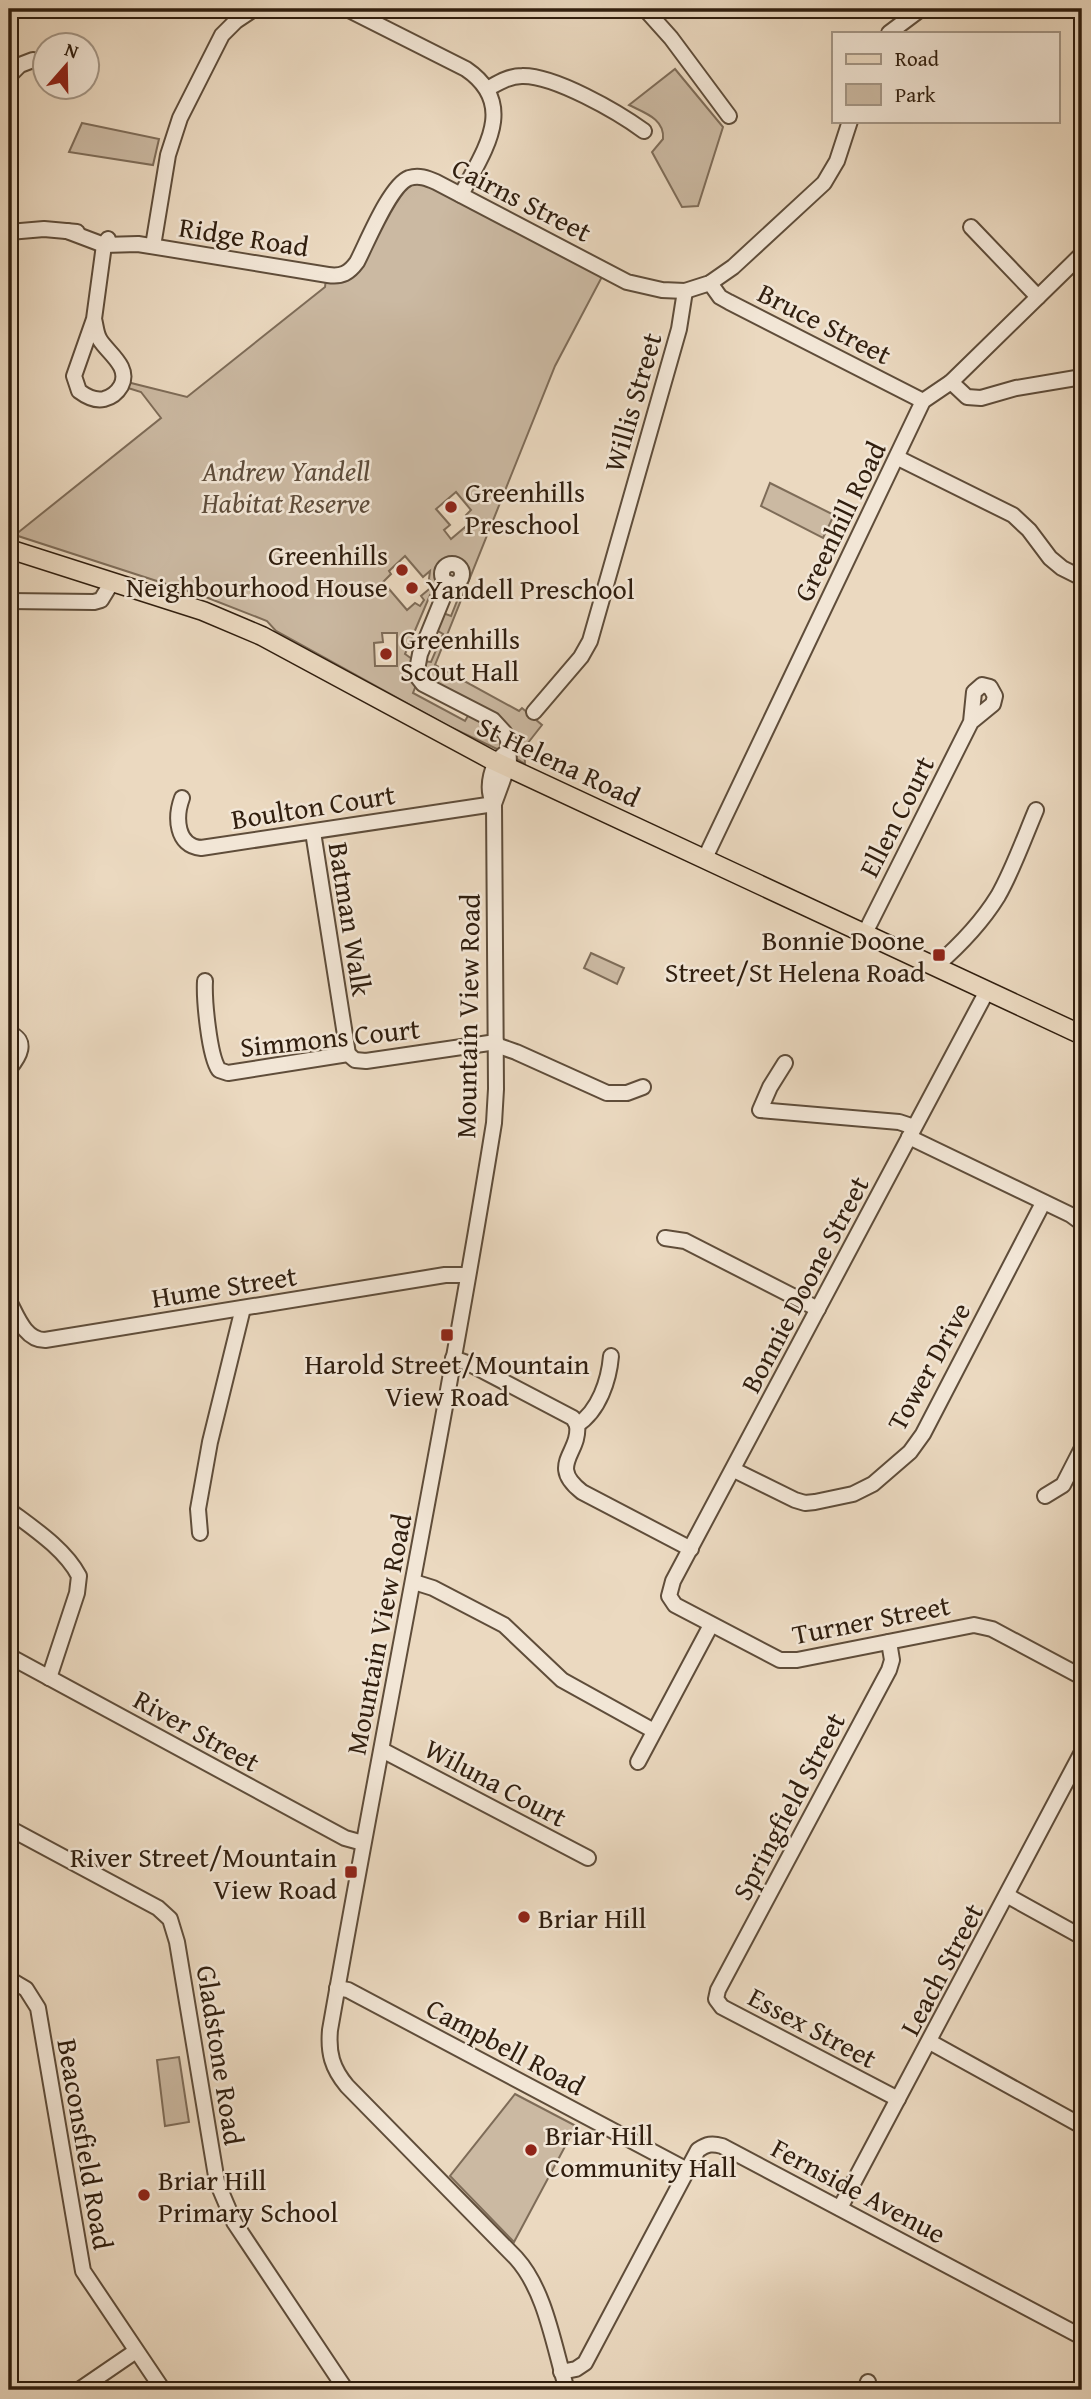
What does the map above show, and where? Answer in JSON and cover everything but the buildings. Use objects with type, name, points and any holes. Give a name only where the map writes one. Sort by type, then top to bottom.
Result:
[{"type":"main road","name":"St Helena Road","points":[[9,549],[202,611],[262,636],[504,760],[705,858],[1082,1033]]},
{"type":"street","points":[[145,245],[180,118],[222,35],[254,9]]},
{"type":"street","points":[[347,9],[466,69],[487,89],[494,105],[493,127],[461,195]]},
{"type":"street","points":[[645,9],[671,38],[729,117]]},
{"type":"street","points":[[890,32],[921,9]]},
{"type":"street","points":[[9,76],[20,65],[32,60]]},
{"type":"street","points":[[487,89],[515,77],[542,78],[624,117],[644,131]]},
{"type":"street","points":[[685,291],[710,283],[733,267],[824,183],[837,161],[850,122]]},
{"type":"street","name":"Cairns Street","points":[[341,275],[352,270],[394,193],[404,181],[422,177],[627,282],[662,290],[685,291]]},
{"type":"street","points":[[971,227],[1038,297]]},
{"type":"street","name":"Ridge Road","points":[[9,232],[36,229],[97,234],[107,243],[122,239],[145,245],[341,275]]},
{"type":"street","points":[[94,319],[97,335],[120,364],[124,375],[117,393],[97,400],[79,391],[74,376],[94,319],[107,243]]},
{"type":"street","points":[[923,401],[951,382],[1082,254]]},
{"type":"street","name":"Bruce Street","points":[[710,283],[720,297],[729,302],[923,401]]},
{"type":"street","name":"Willis Street","points":[[533,712],[581,657],[590,641],[679,329],[685,291]]},
{"type":"street","points":[[951,382],[967,397],[981,398],[1016,388],[1082,377]]},
{"type":"street","name":"Greenhill Road","points":[[705,858],[923,401]]},
{"type":"street","points":[[898,458],[1013,515],[1029,530],[1050,558],[1082,578]]},
{"type":"street","points":[[9,601],[94,602],[101,600],[112,582]]},
{"type":"street","points":[[449,583],[420,654],[416,675],[423,684],[499,725],[508,739],[504,760]]},
{"type":"street","name":"Ellen Court","points":[[864,933],[971,722]]},
{"type":"street","name":"Mountain View Road","points":[[504,760],[494,804],[494,1124],[414,1582],[363,1843],[329,2039],[330,2057],[347,2086],[524,2267],[537,2290],[567,2390]]},
{"type":"street","name":"Boulton Court","points":[[182,798],[178,816],[181,837],[194,848],[494,804]]},
{"type":"street","points":[[936,967],[983,917],[999,894],[1036,810]]},
{"type":"street","name":"Batman Walk","points":[[313,832],[348,1054]]},
{"type":"street","name":"Simmons Court","points":[[205,981],[205,1002],[214,1060],[223,1072],[235,1073],[348,1054],[355,1060],[366,1061],[496,1044]]},
{"type":"street","name":"Bonnie Doone Street","points":[[671,1601],[670,1588],[987,991]]},
{"type":"street","points":[[9,1033],[17,1037],[21,1044],[20,1053],[9,1069]]},
{"type":"street","points":[[496,1044],[607,1093],[618,1094],[643,1087]]},
{"type":"street","points":[[785,1063],[760,1110],[900,1122],[912,1132],[1082,1223]]},
{"type":"street","name":"Tower Drive","points":[[734,1470],[805,1503],[853,1494],[873,1484],[910,1452],[923,1434],[1043,1203]]},
{"type":"street","points":[[665,1238],[685,1241],[818,1309]]},
{"type":"street","name":"Hume Street","points":[[9,1301],[30,1335],[39,1340],[445,1275],[467,1275]]},
{"type":"street","points":[[200,1533],[198,1509],[210,1442],[243,1308]]},
{"type":"street","points":[[577,1425],[587,1419],[610,1377],[611,1356]]},
{"type":"street","points":[[453,1358],[470,1364],[573,1418],[579,1435],[566,1459],[567,1473],[572,1485],[691,1549]]},
{"type":"street","points":[[1045,1496],[1063,1485],[1082,1448]]},
{"type":"street","points":[[9,1510],[41,1535],[70,1563],[79,1576],[77,1593],[49,1678]]},
{"type":"street","points":[[414,1582],[433,1588],[504,1625],[562,1680],[654,1731]]},
{"type":"street","name":"Turner Street","points":[[671,1601],[711,1625],[784,1661],[964,1626],[984,1626],[1082,1677]]},
{"type":"street","points":[[638,1762],[711,1625]]},
{"type":"street","name":"Springfield Street","points":[[718,1990],[889,1670],[892,1653],[890,1642]]},
{"type":"street","name":"River Street","points":[[9,1656],[345,1838],[363,1843]]},
{"type":"street","name":"Wiluna Court","points":[[382,1750],[587,1858]]},
{"type":"street","name":"Leach Street","points":[[841,2208],[1082,1752]]},
{"type":"street","name":"Gladstone Road","points":[[9,1828],[158,1908],[170,1919],[177,1942],[217,2182],[224,2203],[346,2390]]},
{"type":"street","points":[[1008,1896],[1082,1937]]},
{"type":"street","name":"Beaconsfield Road","points":[[9,1979],[26,1989],[38,2008],[83,2271],[163,2390]]},
{"type":"street","name":"Campbell Road","points":[[337,1988],[370,2002],[687,2170]]},
{"type":"street","name":"Essex Street","points":[[718,1990],[716,1999],[722,2007],[898,2099]]},
{"type":"street","points":[[930,2042],[1082,2126]]},
{"type":"street","name":"Fernside Avenue","points":[[561,2372],[576,2369],[584,2363],[698,2150],[707,2144],[722,2146],[1082,2337]]},
{"type":"street","points":[[79,2390],[136,2351]]},
{"type":"green space","points":[[675,69],[723,127],[698,206],[682,207],[652,152],[663,139],[661,126],[647,114],[629,105]]},
{"type":"green space","points":[[82,123],[159,139],[153,165],[69,152]]},
{"type":"green space","name":"Andrew Yandell Habitat Reserve","points":[[421,180],[434,184],[604,273],[555,366],[435,665],[519,711],[522,708],[542,725],[524,748],[525,764],[514,757],[511,735],[503,722],[431,683],[423,675],[423,661],[431,662],[443,634],[436,630],[443,613],[451,616],[467,576],[467,569],[458,560],[446,560],[439,568],[440,586],[437,598],[430,595],[405,654],[412,659],[411,673],[416,685],[413,693],[465,721],[469,714],[492,726],[503,740],[503,746],[499,750],[448,726],[276,631],[267,621],[203,596],[15,535],[161,418],[141,392],[125,387],[127,382],[187,397],[325,287],[326,279],[343,279],[353,273],[395,198],[406,184]],"holes":[[[456,492],[471,510],[466,515],[471,522],[451,539],[444,530],[450,525],[436,509]],[[405,556],[423,577],[430,571],[429,579],[434,585],[421,596],[424,600],[420,606],[415,603],[407,610],[383,582],[391,574],[389,571]],[[382,633],[397,633],[397,666],[375,666],[374,643],[383,642]]]},
{"type":"green space","points":[[770,483],[834,515],[823,538],[761,506]]},
{"type":"green space","points":[[591,953],[624,968],[617,984],[584,968]]},
{"type":"green space","points":[[179,2057],[189,2122],[165,2126],[157,2060]]},
{"type":"green space","points":[[515,2094],[576,2126],[514,2242],[450,2176]]},
{"type":"place","name":"Greenhills Preschool","points":[[451,507]]},
{"type":"place","name":"Greenhills Neighbourhood House","points":[[402,570]]},
{"type":"place","name":"Yandell Preschool","points":[[412,588]]},
{"type":"place","name":"Greenhills Scout Hall","points":[[386,654]]},
{"type":"place","name":"Bonnie Doone Street/St Helena Road","points":[[939,955]]},
{"type":"place","name":"Harold Street/Mountain View Road","points":[[447,1335]]},
{"type":"place","name":"River Street/Mountain View Road","points":[[351,1872]]},
{"type":"place","name":"Briar Hill","points":[[524,1917]]},
{"type":"place","name":"Briar Hill Community Hall","points":[[531,2150]]},
{"type":"place","name":"Briar Hill Primary School","points":[[144,2195]]}]
